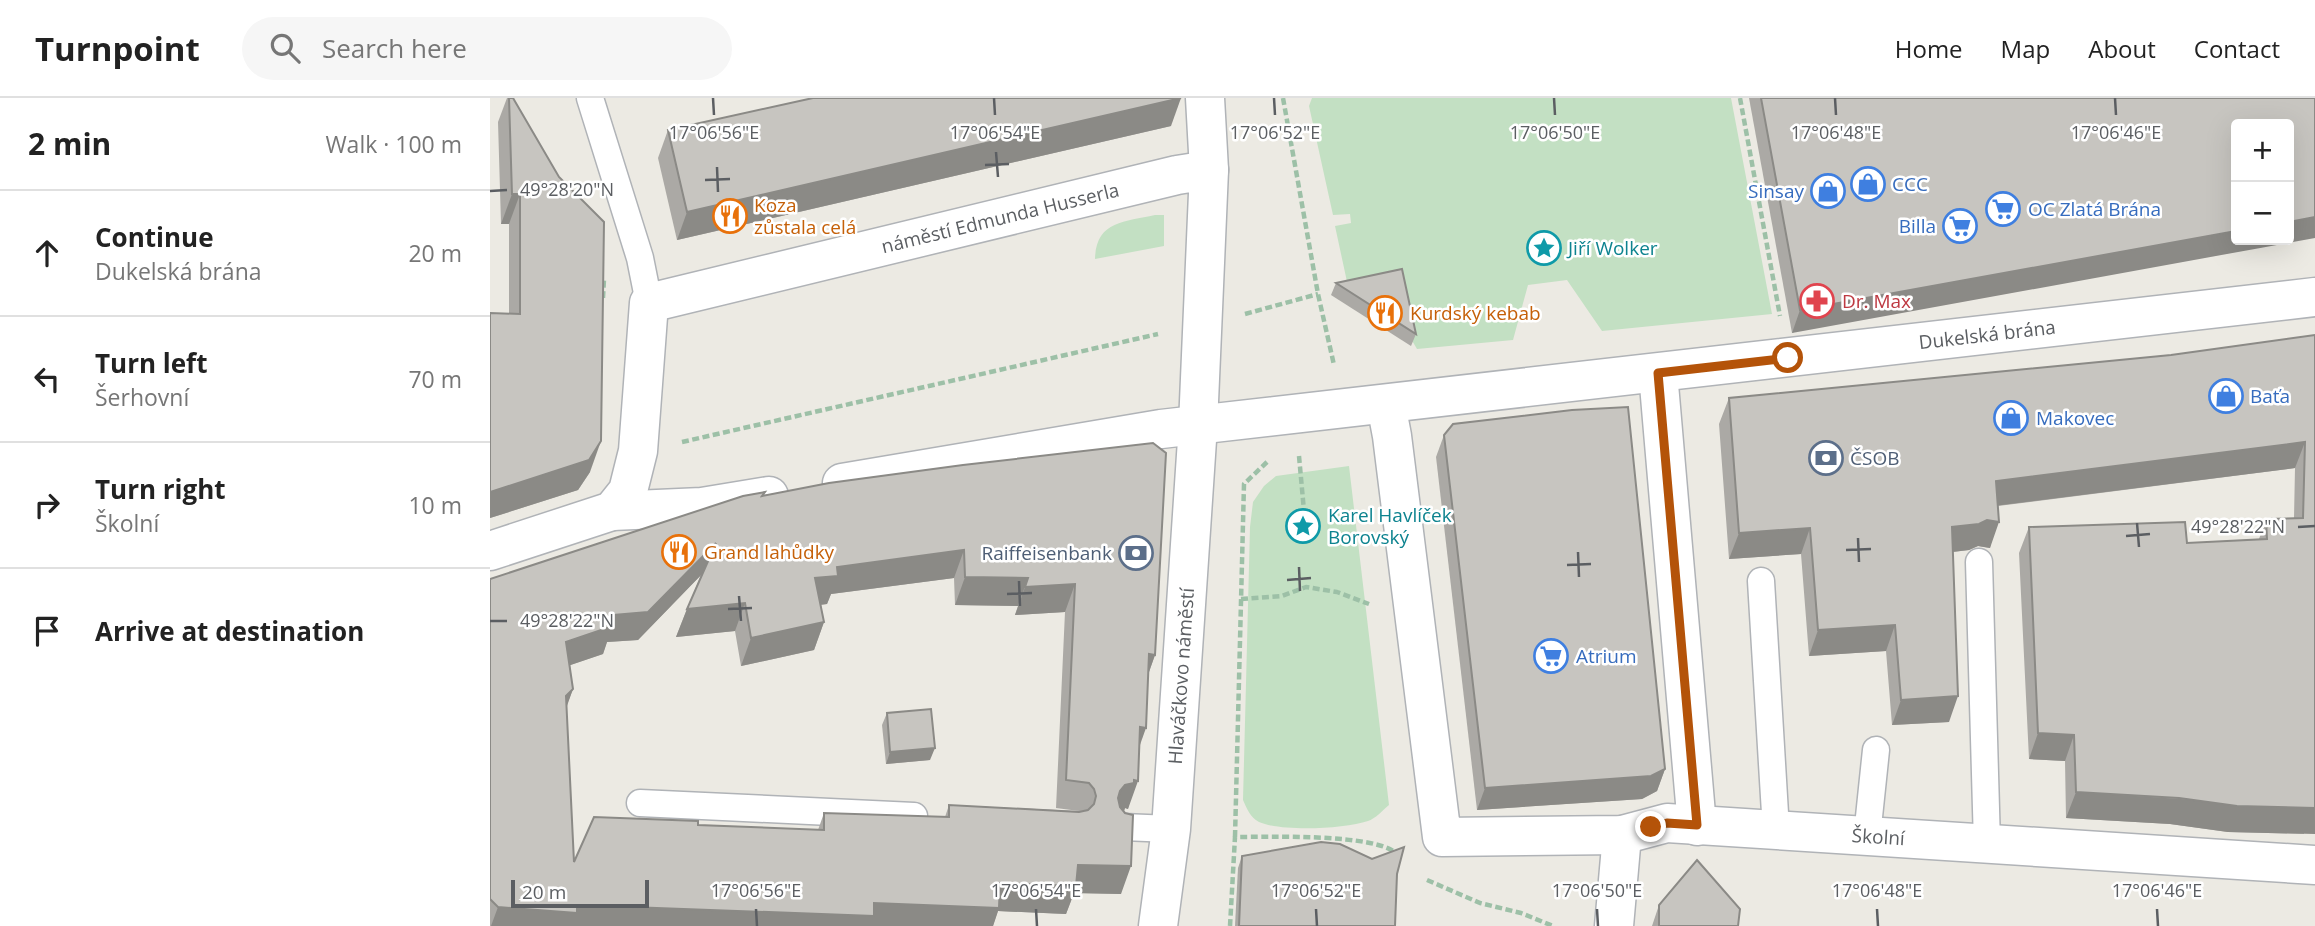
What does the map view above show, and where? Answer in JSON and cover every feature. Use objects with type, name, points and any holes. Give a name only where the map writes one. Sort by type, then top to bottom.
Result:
[{"type":"street","points":[[1198,425],[1209,170],[1205,98]]},
{"type":"street","name":"náměstí Edmunda Husserla","points":[[649,303],[1177,175],[1209,170]]},
{"type":"street","name":"Dukelská brána","points":[[1658,373],[2315,297]]},
{"type":"street","points":[[612,512],[628,491],[638,451],[649,303]]},
{"type":"street","points":[[490,551],[612,512],[702,507],[1161,429],[1658,373],[1697,825]]},
{"type":"street","name":"Školní","points":[[1386,404],[1442,836],[1622,835],[1667,823],[2315,865]]},
{"type":"street","name":"Hlaváčkovo náměstí","points":[[1158,926],[1171,829],[1198,425]]},
{"type":"street","points":[[1614,926],[1622,835]]},
{"type":"lane","points":[[590,98],[640,258],[649,303]]},
{"type":"lane","points":[[1979,562],[1987,844]]},
{"type":"lane","points":[[1761,581],[1776,830]]},
{"type":"lane","points":[[1867,836],[1875,750]]},
{"type":"lane","points":[[640,803],[945,818]]},
{"type":"lane","points":[[1123,827],[1171,829]]},
{"type":"path","points":[[1283,98],[1318,294],[1343,408]]},
{"type":"path","points":[[1740,98],[1788,358]]},
{"type":"path","points":[[638,451],[1201,326],[1318,294]]},
{"type":"path","points":[[1298,454],[1304,511]]},
{"type":"path","points":[[1241,598],[1282,596],[1306,587],[1337,592],[1378,608]]},
{"type":"path","points":[[1230,926],[1235,836],[1351,840],[1391,848],[1398,855]]},
{"type":"path","points":[[1421,878],[1480,903],[1521,913],[1553,926]]},
{"type":"green space","points":[[1312,98],[1731,98],[1772,314],[1602,331],[1567,280],[1528,285],[1513,340],[1417,349],[1407,332],[1349,291],[1335,226],[1351,223],[1350,214],[1333,215],[1309,106]]},
{"type":"green space","points":[[1164,215],[1164,246],[1095,259],[1100,237],[1106,230],[1123,222]]},
{"type":"green space","points":[[1349,466],[1389,805],[1368,821],[1357,824],[1313,828],[1269,825],[1253,818],[1243,800],[1250,527],[1253,502],[1264,486],[1276,476]]},
{"type":"building","points":[[509,98],[513,98],[559,177],[604,222],[601,441],[589,460],[490,492],[490,313],[520,314],[520,194],[512,194]]},
{"type":"building","points":[[813,98],[1181,98],[687,212],[668,130]]},
{"type":"building","name":"OC Zlatá Brána","points":[[1761,98],[2315,98],[2315,217],[2294,221],[2294,119],[2231,119],[2231,232],[1800,310]]},
{"type":"building","points":[[1402,269],[1416,334],[1336,283]]},
{"type":"building","points":[[2315,335],[2315,808],[2237,806],[2179,798],[2076,792],[2074,735],[2038,733],[2029,527],[2185,522],[2187,543],[2267,539],[2266,519],[2303,518],[2305,442],[1996,481],[1999,522],[1987,520],[1979,524],[1952,527],[1958,696],[1901,700],[1895,625],[1818,630],[1810,528],[1739,533],[1729,398],[2171,355]]},
{"type":"building","name":"Atrium","points":[[1628,407],[1665,769],[1651,776],[1485,788],[1444,435],[1453,424],[1572,410]]},
{"type":"building","points":[[1153,443],[1166,453],[1155,655],[1149,654],[1146,728],[1140,727],[1138,781],[1134,780],[1134,783],[1125,785],[1118,798],[1125,813],[1133,815],[1131,866],[1078,865],[1076,886],[1000,883],[999,908],[874,903],[874,916],[577,905],[577,913],[498,907],[490,899],[490,579],[743,496],[765,492],[762,496],[829,483]],"holes":[[[716,543],[687,609],[745,603],[751,638],[824,622],[815,578],[838,576],[837,567],[964,550],[965,577],[1028,578],[1025,587],[1075,584],[1066,780],[1089,783],[1096,796],[1094,804],[1088,810],[1079,812],[949,805],[949,817],[824,813],[824,830],[698,825],[698,821],[594,817],[574,862],[566,696],[573,689],[566,642],[613,626],[614,615],[648,612]]]},
{"type":"building","points":[[931,709],[935,748],[890,752],[887,713]]},
{"type":"building","points":[[1321,842],[1340,844],[1372,859],[1404,847],[1397,874],[1395,926],[1239,926],[1242,856]]},
{"type":"building","points":[[1697,860],[1740,909],[1738,926],[1659,926],[1659,905]]},
{"type":"place","name":"CCC","points":[[1868,184]]},
{"type":"place","name":"Sinsay","points":[[1828,191]]},
{"type":"place","name":"OC Zlatá Brána","points":[[2003,209]]},
{"type":"place","name":"Koza zůstala celá","points":[[730,216]]},
{"type":"place","name":"Billa","points":[[1960,226]]},
{"type":"place","name":"Jiří Wolker","points":[[1544,248]]},
{"type":"place","name":"Dr. Max","points":[[1817,301]]},
{"type":"place","name":"Kurdský kebab","points":[[1385,313]]},
{"type":"place","name":"Baťa","points":[[2226,396]]},
{"type":"place","name":"Makovec","points":[[2011,418]]},
{"type":"place","name":"ČSOB","points":[[1826,458]]},
{"type":"place","name":"Karel Havlíček Borovský","points":[[1303,526]]},
{"type":"place","name":"Grand lahůdky","points":[[679,552]]},
{"type":"place","name":"Raiffeisenbank","points":[[1136,553]]},
{"type":"place","name":"Atrium","points":[[1551,656]]},
{"type":"route","points":[[1651,827],[1667,823],[1697,825],[1658,373],[1788,358]]}]
